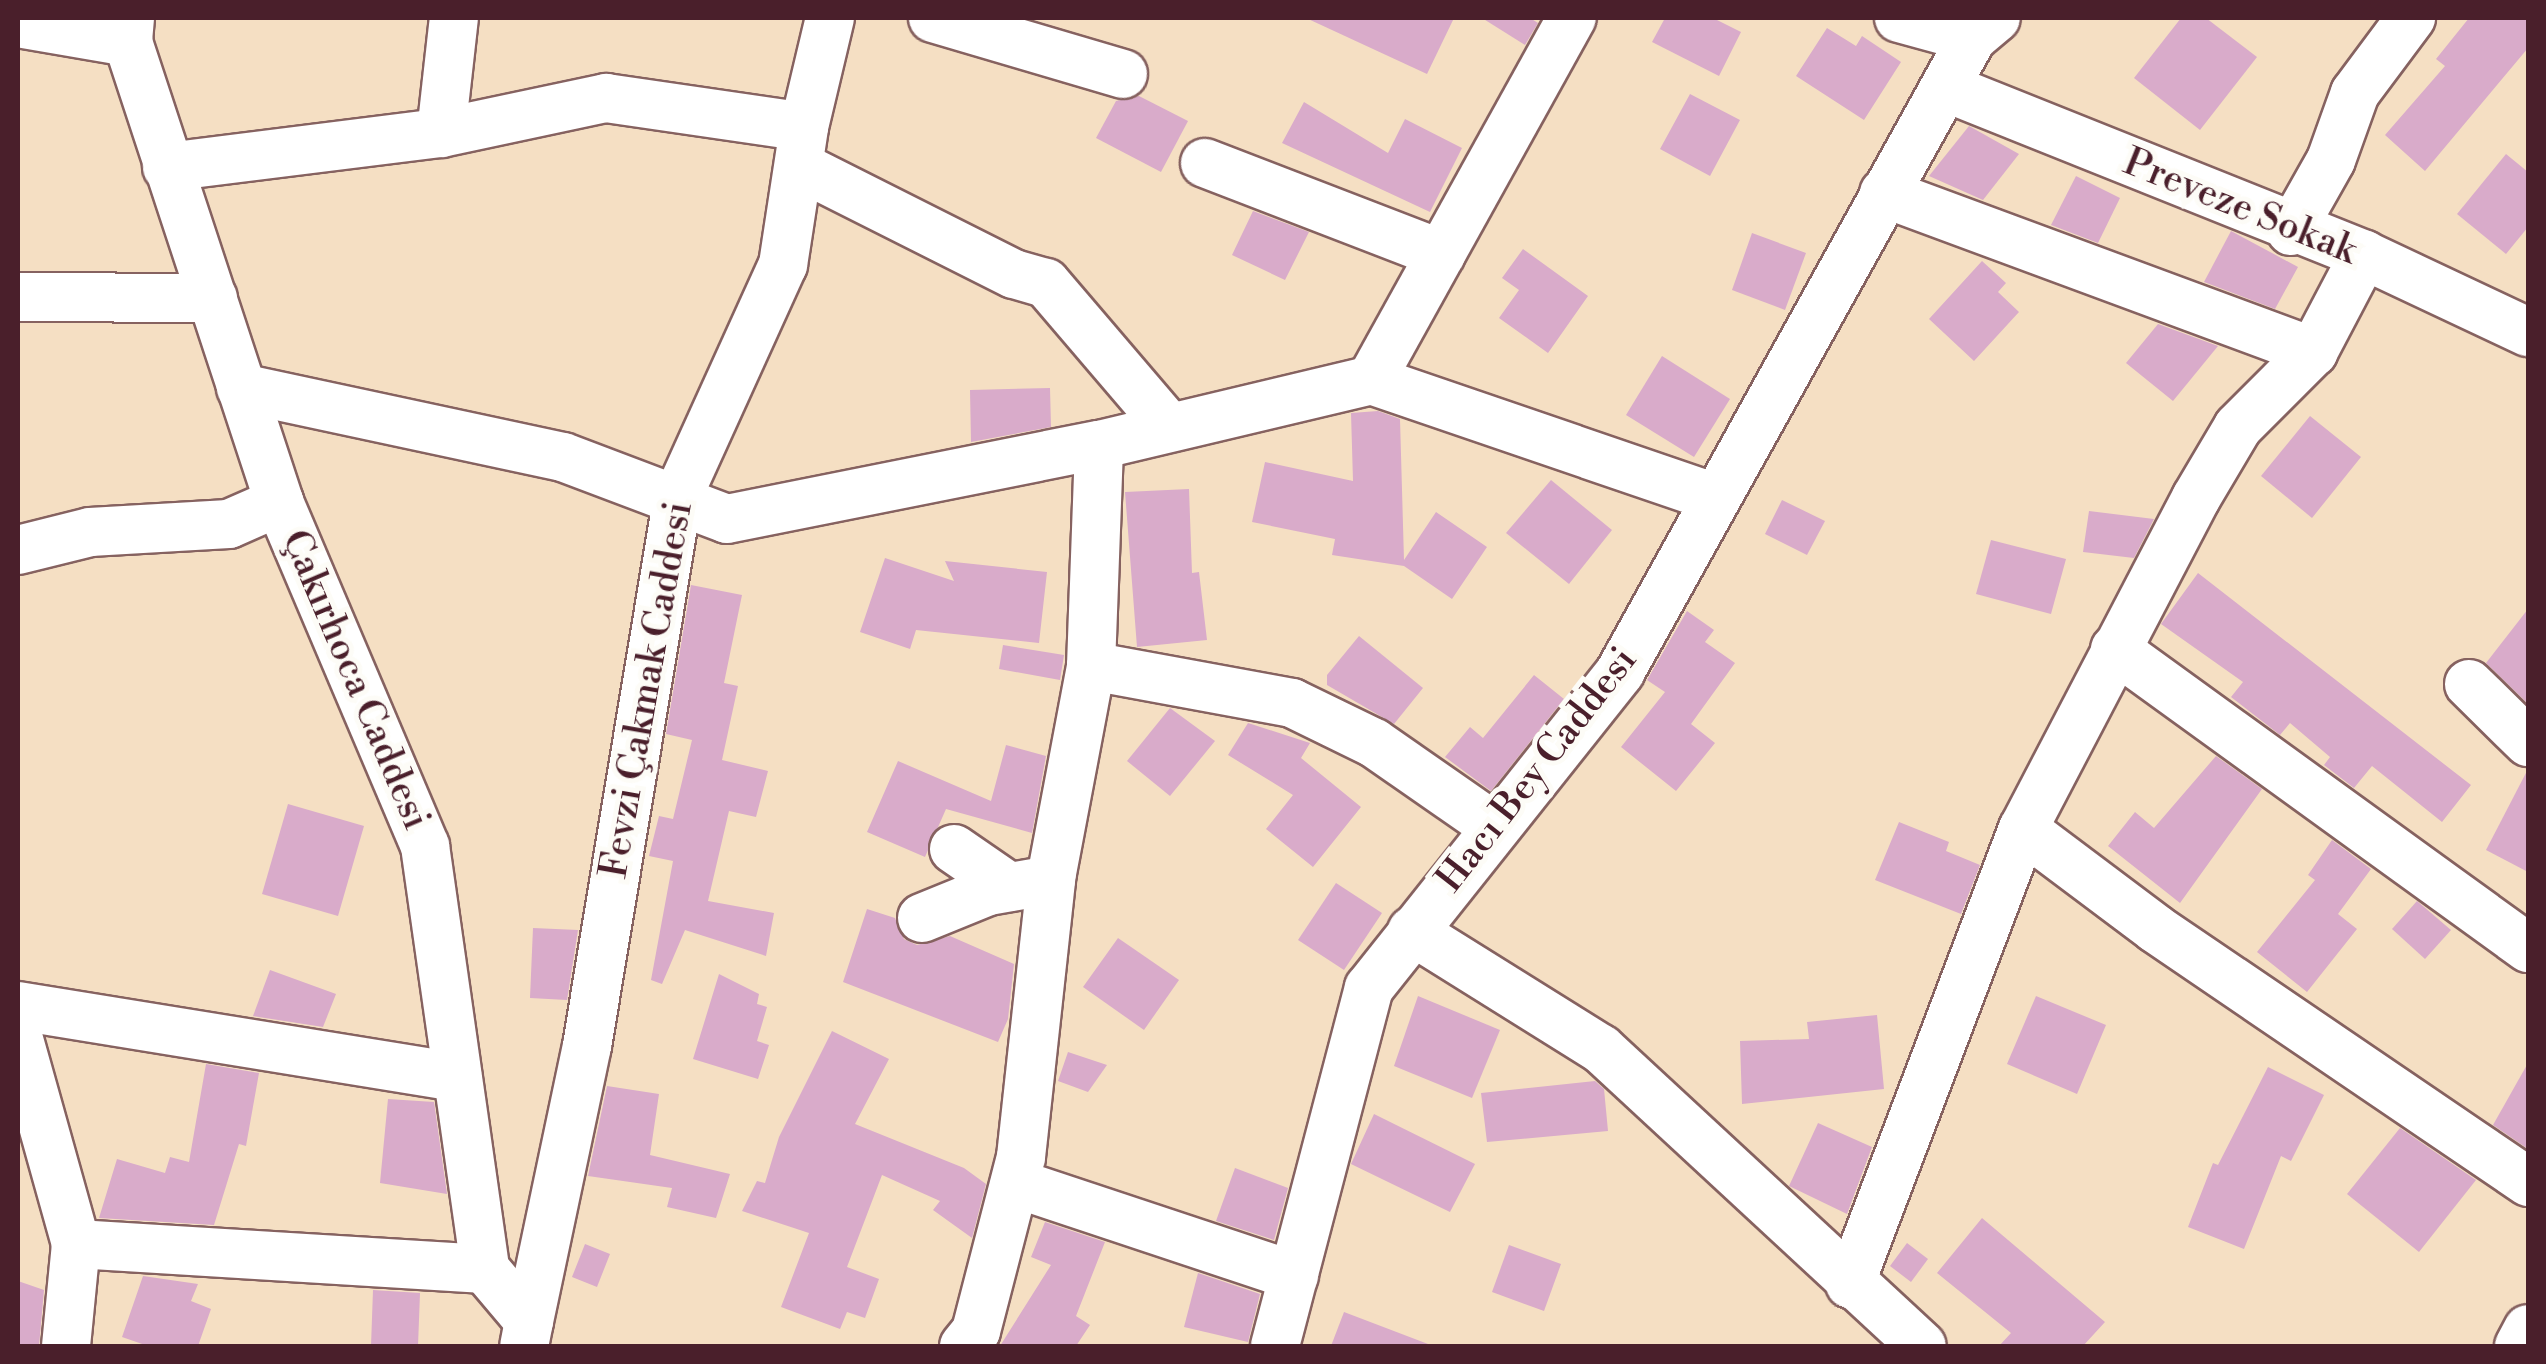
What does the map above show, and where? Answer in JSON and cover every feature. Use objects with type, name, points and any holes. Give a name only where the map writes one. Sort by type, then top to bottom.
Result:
[{"type":"street","points":[[441,134],[454,18]]},
{"type":"street","name":"Fevzi Çakmak Caddesi","points":[[526,1334],[586,1046],[678,496],[784,265],[830,18]]},
{"type":"street","points":[[933,18],[1123,74]]},
{"type":"street","points":[[1372,380],[1572,18]]},
{"type":"street","points":[[1899,18],[1984,28]]},
{"type":"street","points":[[2291,231],[2331,160],[2355,94],[2411,18]]},
{"type":"street","points":[[18,23],[129,30]]},
{"type":"street","name":"Hacı Bey Caddesi","points":[[1276,1346],[1369,988],[1620,672],[1884,194],[1984,28]]},
{"type":"street","name":"Çakırhoca Caddesi","points":[[129,30],[168,167],[279,502],[425,846],[484,1269]]},
{"type":"street","name":"Preveze Sokak","points":[[1947,88],[2291,231],[2364,255],[2528,332]]},
{"type":"street","points":[[168,167],[441,134],[606,98],[803,147],[1014,274],[1046,282],[1169,426]]},
{"type":"street","points":[[1205,163],[1441,254]]},
{"type":"street","points":[[1884,194],[2312,352]]},
{"type":"street","points":[[1850,1284],[2023,829],[2238,427],[2312,352],[2364,255]]},
{"type":"street","points":[[18,297],[213,298]]},
{"type":"street","points":[[241,388],[564,457],[678,496],[728,519],[1099,445],[1372,380],[1716,498]]},
{"type":"street","points":[[964,1346],[976,1331],[1015,1183],[1030,883],[1090,666],[1099,445]]},
{"type":"street","points":[[18,550],[90,532],[229,524],[279,502]]},
{"type":"street","points":[[2116,649],[2528,948]]},
{"type":"street","points":[[1090,666],[1292,703],[1374,744],[1495,827]]},
{"type":"street","points":[[2470,684],[2528,742]]},
{"type":"street","points":[[2023,829],[2172,940],[2528,1182]]},
{"type":"street","points":[[954,849],[1030,883]]},
{"type":"street","points":[[922,918],[1030,883]]},
{"type":"street","points":[[1412,931],[1601,1049],[1850,1284],[1922,1346]]},
{"type":"street","points":[[18,1006],[457,1077]]},
{"type":"street","points":[[18,1036],[76,1244],[66,1346]]},
{"type":"street","points":[[1015,1183],[1294,1276]]},
{"type":"street","points":[[76,1244],[484,1269],[526,1334]]},
{"type":"street","points":[[2519,1346],[2528,1329]]},
{"type":"building","points":[[1306,18],[1454,18],[1427,74]]},
{"type":"building","points":[[1482,18],[1530,18],[1538,23],[1525,45]]},
{"type":"building","points":[[1665,18],[1713,18],[1741,32],[1719,76],[1652,42]]},
{"type":"building","points":[[2181,18],[2206,18],[2257,57],[2200,130],[2134,78]]},
{"type":"building","points":[[2469,18],[2528,18],[2528,48],[2425,171],[2385,135],[2445,66],[2436,59]]},
{"type":"building","points":[[1827,28],[1856,46],[1862,36],[1901,62],[1864,120],[1796,76]]},
{"type":"building","points":[[1690,94],[1740,120],[1710,176],[1660,149]]},
{"type":"building","points":[[1139,96],[1188,121],[1161,172],[1096,138],[1116,101]]},
{"type":"building","points":[[1304,102],[1388,153],[1405,119],[1462,148],[1430,212],[1282,143]]},
{"type":"building","points":[[1969,126],[2019,154],[1983,200],[1929,176]]},
{"type":"building","points":[[2506,154],[2528,172],[2528,227],[2506,254],[2457,214]]},
{"type":"building","points":[[2076,176],[2120,198],[2098,243],[2051,225]]},
{"type":"building","points":[[1253,211],[1309,232],[1285,280],[1232,255]]},
{"type":"building","points":[[2231,231],[2298,267],[2275,309],[2204,282]]},
{"type":"building","points":[[1752,233],[1806,253],[1785,310],[1732,290]]},
{"type":"building","points":[[1523,249],[1588,296],[1548,353],[1499,318],[1519,290],[1502,278]]},
{"type":"building","points":[[1982,261],[2006,283],[1998,292],[2019,312],[1974,361],[1929,319]]},
{"type":"building","points":[[2158,324],[2218,346],[2173,401],[2126,363]]},
{"type":"building","points":[[1662,356],[1730,399],[1694,457],[1626,415]]},
{"type":"building","points":[[1050,388],[1051,427],[971,442],[970,390]]},
{"type":"building","points":[[1378,411],[1400,419],[1404,560],[1436,512],[1487,547],[1452,599],[1404,566],[1332,555],[1335,539],[1252,522],[1265,462],[1353,481],[1351,413]]},
{"type":"building","points":[[2310,416],[2361,457],[2312,518],[2261,476]]},
{"type":"building","points":[[1551,480],[1612,530],[1569,584],[1506,533]]},
{"type":"building","points":[[1189,489],[1192,573],[1199,572],[1207,640],[1137,647],[1125,492]]},
{"type":"building","points":[[1782,500],[1825,521],[1807,555],[1765,534]]},
{"type":"building","points":[[2089,511],[2154,519],[2134,558],[2083,552]]},
{"type":"building","points":[[1991,540],[2066,559],[2051,614],[1976,594]]},
{"type":"building","points":[[885,558],[954,581],[945,561],[1047,572],[1039,643],[916,630],[910,649],[860,632]]},
{"type":"building","points":[[2198,573],[2471,785],[2442,822],[2372,766],[2354,788],[2324,765],[2330,757],[2290,723],[2280,735],[2231,697],[2243,682],[2161,624]]},
{"type":"building","points":[[691,585],[742,595],[724,683],[738,686],[722,760],[768,771],[756,817],[729,811],[708,901],[774,913],[766,956],[685,930],[662,984],[651,980],[673,861],[649,856],[659,816],[673,819],[692,740],[666,734]]},
{"type":"building","points":[[2528,609],[2528,704],[2486,663]]},
{"type":"building","points":[[1687,611],[1714,630],[1705,642],[1735,663],[1691,724],[1715,743],[1676,791],[1621,747],[1665,692],[1647,680]]},
{"type":"building","points":[[1359,636],[1423,688],[1394,724],[1327,685],[1327,675]]},
{"type":"building","points":[[1003,645],[1064,655],[1060,680],[999,669]]},
{"type":"building","points":[[1534,675],[1564,699],[1491,791],[1445,757],[1470,727],[1483,738]]},
{"type":"building","points":[[1170,708],[1215,741],[1170,796],[1127,761]]},
{"type":"building","points":[[1248,723],[1310,743],[1301,758],[1361,807],[1313,867],[1266,829],[1293,795],[1228,755]]},
{"type":"building","points":[[1006,745],[1046,756],[1032,833],[946,809],[925,857],[867,832],[898,761],[991,801]]},
{"type":"building","points":[[2216,756],[2262,789],[2180,903],[2108,846],[2135,812],[2154,828]]},
{"type":"building","points":[[2528,769],[2528,872],[2486,850]]},
{"type":"building","points":[[288,804],[364,826],[338,916],[262,894]]},
{"type":"building","points":[[1899,822],[1949,842],[1946,851],[1980,865],[1961,914],[1875,880]]},
{"type":"building","points":[[2332,840],[2371,869],[2338,914],[2357,929],[2307,992],[2257,952],[2315,880],[2308,875]]},
{"type":"building","points":[[1336,883],[1382,913],[1344,970],[1298,940]]},
{"type":"building","points":[[2417,901],[2451,930],[2425,959],[2392,929]]},
{"type":"building","points":[[867,909],[895,918],[904,939],[917,945],[950,936],[1014,964],[1008,1019],[998,1042],[843,982]]},
{"type":"building","points":[[533,928],[578,930],[567,1000],[530,998]]},
{"type":"building","points":[[1118,938],[1179,980],[1144,1030],[1083,987]]},
{"type":"building","points":[[270,970],[336,994],[323,1027],[253,1016]]},
{"type":"building","points":[[719,974],[759,994],[757,1004],[767,1007],[757,1041],[769,1045],[758,1079],[693,1059]]},
{"type":"building","points":[[1418,996],[1500,1030],[1472,1098],[1394,1066]]},
{"type":"building","points":[[2036,996],[2106,1025],[2077,1094],[2007,1064]]},
{"type":"building","points":[[1877,1015],[1884,1089],[1742,1104],[1740,1041],[1809,1039],[1807,1022]]},
{"type":"building","points":[[832,1031],[889,1059],[855,1124],[964,1168],[986,1184],[972,1238],[933,1210],[940,1201],[882,1175],[847,1267],[879,1279],[865,1318],[847,1312],[840,1329],[781,1307],[809,1233],[742,1211],[757,1181],[765,1183],[779,1137]]},
{"type":"building","points":[[1068,1052],[1107,1065],[1088,1092],[1058,1081]]},
{"type":"building","points":[[2528,1063],[2528,1149],[2493,1125]]},
{"type":"building","points":[[206,1064],[259,1073],[246,1146],[239,1144],[214,1225],[99,1218],[117,1159],[165,1173],[170,1157],[189,1162]]},
{"type":"building","points":[[2268,1067],[2324,1095],[2291,1161],[2281,1156],[2244,1249],[2188,1227],[2213,1163],[2218,1165]]},
{"type":"building","points":[[1595,1081],[1604,1089],[1608,1131],[1487,1142],[1481,1093]]},
{"type":"building","points":[[607,1086],[659,1094],[650,1155],[730,1174],[716,1218],[667,1207],[672,1188],[588,1176]]},
{"type":"building","points":[[388,1099],[434,1102],[447,1194],[380,1183]]},
{"type":"building","points":[[1374,1114],[1475,1164],[1450,1212],[1351,1164]]},
{"type":"building","points":[[1818,1123],[1872,1147],[1847,1214],[1789,1186]]},
{"type":"building","points":[[2400,1128],[2476,1180],[2419,1252],[2347,1194]]},
{"type":"building","points":[[1235,1168],[1288,1188],[1274,1240],[1216,1221]]},
{"type":"building","points":[[1982,1218],[2105,1322],[2083,1346],[1999,1346],[2011,1333],[1937,1273]]},
{"type":"building","points":[[1045,1222],[1105,1242],[1076,1316],[1090,1325],[1076,1346],[1000,1346],[1051,1265],[1031,1257]]},
{"type":"building","points":[[1907,1243],[1928,1259],[1911,1282],[1890,1266]]},
{"type":"building","points":[[585,1244],[610,1254],[597,1287],[572,1277]]},
{"type":"building","points":[[1509,1245],[1561,1264],[1544,1311],[1492,1292]]},
{"type":"building","points":[[1198,1273],[1260,1294],[1248,1342],[1184,1327]]},
{"type":"building","points":[[143,1276],[198,1284],[191,1301],[211,1309],[198,1346],[148,1346],[122,1337]]},
{"type":"building","points":[[18,1281],[44,1290],[39,1346],[18,1346]]},
{"type":"building","points":[[373,1290],[420,1293],[418,1346],[371,1346]]},
{"type":"building","points":[[1344,1312],[1428,1344],[1428,1346],[1331,1346]]}]
